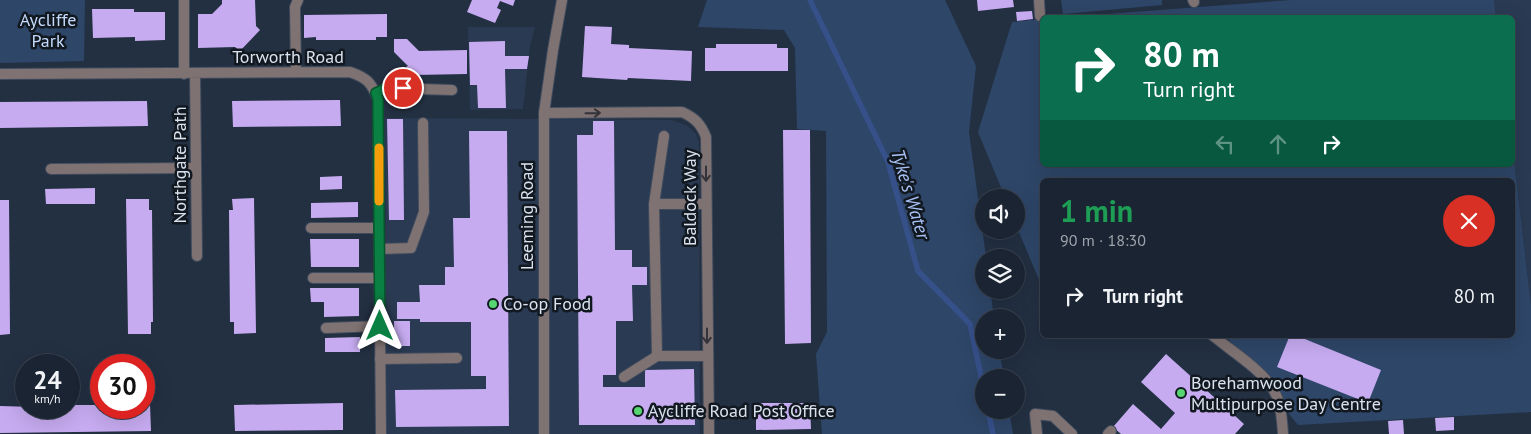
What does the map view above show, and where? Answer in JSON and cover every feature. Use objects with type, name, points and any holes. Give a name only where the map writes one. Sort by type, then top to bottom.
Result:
[{"type":"street","points":[[184,0],[184,74]]},
{"type":"street","points":[[296,72],[295,7],[298,0]]},
{"type":"street","name":"Leeming Road","points":[[544,434],[544,113],[562,0]]},
{"type":"street","points":[[1038,0],[1040,16]]},
{"type":"street","name":"Torworth Road","points":[[0,74],[350,72],[362,76],[372,85],[376,93]]},
{"type":"street","name":"Northgate Path","points":[[195,73],[197,256]]},
{"type":"street","points":[[381,434],[378,99],[376,93],[387,88],[452,90]]},
{"type":"street","name":"Baldock Way","points":[[544,113],[682,112],[698,121],[703,128],[706,138],[709,434]]},
{"type":"street","points":[[380,249],[411,248],[424,212],[424,123]]},
{"type":"street","points":[[657,356],[654,204],[664,136]]},
{"type":"street","points":[[51,169],[195,168]]},
{"type":"street","points":[[654,204],[706,204]]},
{"type":"street","points":[[312,228],[379,228]]},
{"type":"street","points":[[313,278],[380,278]]},
{"type":"street","points":[[326,328],[380,326]]},
{"type":"street","points":[[1216,338],[1254,369],[1272,388],[1278,398],[1283,434]]},
{"type":"street","points":[[624,377],[657,356],[707,356]]},
{"type":"street","points":[[380,359],[457,358]]},
{"type":"street","points":[[1036,434],[1035,414],[1053,416],[1072,434]]},
{"type":"shaded area","points":[[1494,0],[1531,0],[1531,305],[1515,167],[1515,15],[1496,15]]},
{"type":"shaded area","points":[[468,27],[535,27],[530,46],[523,109],[470,110]]},
{"type":"shaded area","points":[[385,118],[672,120],[686,125],[696,134],[699,143],[700,434],[387,434]]},
{"type":"green space","name":"Aycliffe Park","points":[[0,0],[85,0],[84,61],[0,63]]},
{"type":"green space","points":[[707,0],[945,0],[976,66],[969,132],[977,189],[975,189],[975,239],[984,239],[985,249],[975,249],[975,299],[991,299],[993,309],[975,309],[975,359],[1001,359],[1003,369],[975,369],[975,419],[1010,419],[1013,434],[822,434],[816,354],[827,332],[826,131],[797,129],[795,48],[784,30],[698,27]]},
{"type":"green space","points":[[1061,0],[1162,0],[1162,5],[1063,14]]},
{"type":"green space","points":[[1291,0],[1494,0],[1496,15],[1094,15]]},
{"type":"green space","points":[[1040,19],[1040,167],[1515,167],[1531,305],[1531,412],[1298,425],[1227,338],[1515,338],[1515,178],[1040,178],[1040,282],[1022,239],[1025,239],[1025,189],[1002,189],[978,132],[1012,22]]},
{"type":"building","points":[[222,0],[255,0],[256,26],[260,30],[240,51],[235,47],[198,48],[198,14],[212,14],[222,4]]},
{"type":"building","points":[[472,0],[515,0],[513,6],[500,1],[497,8],[501,10],[495,23],[467,12]]},
{"type":"building","points":[[977,0],[1013,0],[1014,7],[978,11]]},
{"type":"building","points":[[92,9],[134,9],[134,12],[165,12],[165,40],[135,41],[135,37],[93,38]]},
{"type":"building","points":[[1032,11],[1033,19],[1017,21],[1016,12]]},
{"type":"building","points":[[387,14],[387,37],[376,37],[376,40],[316,40],[316,37],[304,38],[304,15]]},
{"type":"building","points":[[585,26],[612,27],[611,44],[629,45],[629,48],[692,51],[691,81],[582,77]]},
{"type":"building","points":[[394,39],[407,39],[419,51],[467,50],[467,74],[414,75],[394,52]]},
{"type":"building","points":[[505,41],[505,56],[529,56],[527,69],[505,69],[506,108],[478,108],[477,85],[470,85],[469,42]]},
{"type":"building","points":[[716,44],[777,44],[777,48],[788,48],[788,71],[705,71],[705,48],[716,48]]},
{"type":"building","points":[[340,100],[341,126],[233,127],[232,101]]},
{"type":"building","points":[[147,101],[148,126],[0,128],[0,102]]},
{"type":"building","points":[[387,119],[403,119],[404,220],[389,220]]},
{"type":"building","points":[[593,121],[614,121],[615,250],[632,250],[632,267],[647,267],[647,285],[632,285],[633,321],[616,321],[616,375],[603,375],[603,387],[645,387],[645,370],[694,369],[695,425],[579,425],[577,135],[593,135]]},
{"type":"building","points":[[783,130],[810,130],[811,343],[785,344]]},
{"type":"building","points":[[469,131],[507,131],[509,426],[396,427],[395,390],[486,389],[486,376],[471,376],[471,322],[420,322],[420,319],[397,319],[397,302],[420,302],[419,285],[445,285],[445,267],[454,267],[453,218],[470,218]]},
{"type":"building","points":[[342,176],[342,189],[320,190],[320,177]]},
{"type":"building","points":[[95,188],[95,204],[46,204],[45,189]]},
{"type":"building","points":[[254,198],[256,333],[234,334],[234,322],[230,322],[229,210],[233,210],[232,199]]},
{"type":"building","points":[[126,199],[149,199],[149,210],[152,210],[153,322],[151,322],[151,334],[128,334]]},
{"type":"building","points":[[0,200],[9,200],[10,334],[0,335]]},
{"type":"building","points":[[358,202],[358,217],[311,218],[311,203]]},
{"type":"building","points":[[310,239],[359,239],[359,267],[311,267]]},
{"type":"building","points":[[310,288],[359,288],[359,316],[324,317],[324,302],[311,302]]},
{"type":"building","points":[[394,321],[410,321],[410,346],[394,346]]},
{"type":"building","points":[[360,337],[360,352],[325,352],[325,338]]},
{"type":"building","points":[[1289,338],[1302,338],[1381,370],[1368,403],[1277,367]]},
{"type":"building","name":"Borehamwood Multipurpose Day Centre","points":[[1166,354],[1244,424],[1235,434],[1121,434],[1113,427],[1133,404],[1161,429],[1175,413],[1141,382]]},
{"type":"building","points":[[343,403],[343,430],[235,431],[234,405]]},
{"type":"building","points":[[756,403],[810,403],[811,429],[756,430]]},
{"type":"building","points":[[80,405],[90,405],[90,419],[151,419],[151,431],[0,433],[0,406],[15,406],[15,419],[80,419]]},
{"type":"building","points":[[1454,417],[1454,430],[1436,431],[1435,418]]},
{"type":"building","points":[[1403,420],[1404,434],[1389,434],[1388,421]]},
{"type":"waterway","name":"Tyke's Water","points":[[810,0],[888,162],[918,271],[970,324],[980,369]]},
{"type":"waterway","name":"Tyke's Water","points":[[990,419],[993,434]]},
{"type":"slow traffic","points":[[379,148],[379,201]]},
{"type":"place","name":"Co-op Food","points":[[493,304]]},
{"type":"place","name":"Borehamwood Multipurpose Day Centre","points":[[1181,393]]},
{"type":"place","name":"Aycliffe Road Post Office","points":[[638,411]]},
{"type":"route","points":[[380,326],[378,99],[376,93],[387,88],[403,88]]}]
